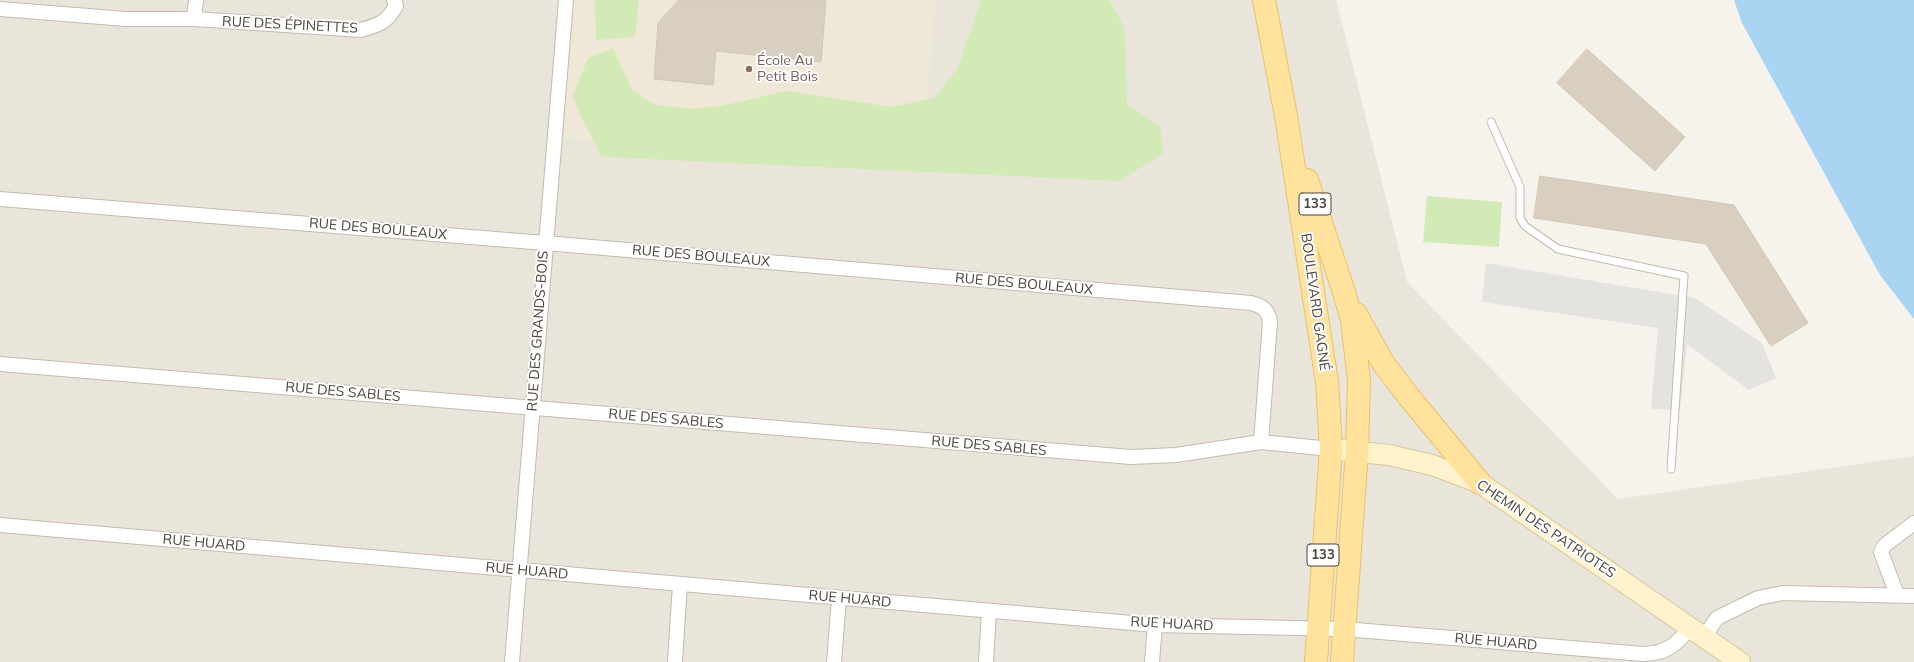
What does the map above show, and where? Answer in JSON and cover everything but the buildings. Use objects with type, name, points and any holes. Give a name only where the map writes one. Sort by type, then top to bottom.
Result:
[{"type":"main road","name":"133","points":[[1264,0],[1286,116]]},
{"type":"main road","name":"BOULEVARD GAGNÉ","points":[[1286,116],[1352,320],[1359,381],[1357,451],[1342,662]]},
{"type":"main road","name":"BOULEVARD GAGNÉ","points":[[1286,116],[1327,382],[1331,449],[1316,662]]},
{"type":"main road","points":[[1344,292],[1383,363],[1480,483]]},
{"type":"street","points":[[194,19],[196,0]]},
{"type":"street","name":"RUE DES ÉPINETTES","points":[[0,9],[28,6],[126,20],[194,19],[361,30],[373,27],[390,17],[396,6],[394,0]]},
{"type":"street","name":"RUE DES GRANDS-BOIS","points":[[512,662],[566,0]]},
{"type":"street","name":"RUE DES BOULEAUX","points":[[0,199],[545,243],[1251,303],[1261,305],[1268,312],[1270,322],[1261,442]]},
{"type":"street","name":"RUE DES SABLES","points":[[0,364],[1132,457],[1176,455],[1261,442],[1331,449]]},
{"type":"street","name":"CHEMIN DES PATRIOTES","points":[[1331,449],[1389,455],[1432,465],[1480,483],[1740,662]]},
{"type":"street","points":[[1897,595],[1881,552],[1884,546],[1914,523]]},
{"type":"street","name":"RUE HUARD","points":[[0,525],[1155,625],[1318,630],[1344,629],[1643,654],[1666,651],[1680,640],[1697,633],[1717,618],[1758,598],[1783,594],[1914,596]]},
{"type":"street","points":[[675,662],[680,584]]},
{"type":"street","points":[[834,662],[839,598]]},
{"type":"street","points":[[986,662],[989,611]]},
{"type":"street","points":[[1152,662],[1155,625]]},
{"type":"lane","points":[[1491,122],[1520,187],[1520,218],[1525,226],[1550,245],[1558,249],[1684,276],[1671,469]]},
{"type":"shaded area","points":[[0,0],[1336,0],[1407,282],[1618,499],[1914,456],[1914,662],[0,662]]},
{"type":"shaded area","name":"École Au Petit Bois","points":[[572,0],[936,0],[921,171],[564,138]]},
{"type":"shaded area","points":[[1486,263],[1695,298],[1762,343],[1776,378],[1749,390],[1687,344],[1680,410],[1651,409],[1658,328],[1482,302]]},
{"type":"green space","points":[[595,0],[639,0],[635,37],[596,40]]},
{"type":"green space","points":[[981,0],[1109,0],[1125,28],[1127,104],[1160,127],[1163,153],[1120,181],[602,157],[580,114],[573,96],[588,58],[613,48],[632,90],[653,104],[688,109],[720,106],[787,91],[892,107],[934,98],[958,68]]},
{"type":"green space","points":[[1427,196],[1502,202],[1499,247],[1423,242]]},
{"type":"water","points":[[1734,0],[1914,0],[1914,319],[1880,275],[1742,23]]},
{"type":"place","name":"École Au Petit Bois","points":[[749,69]]}]
